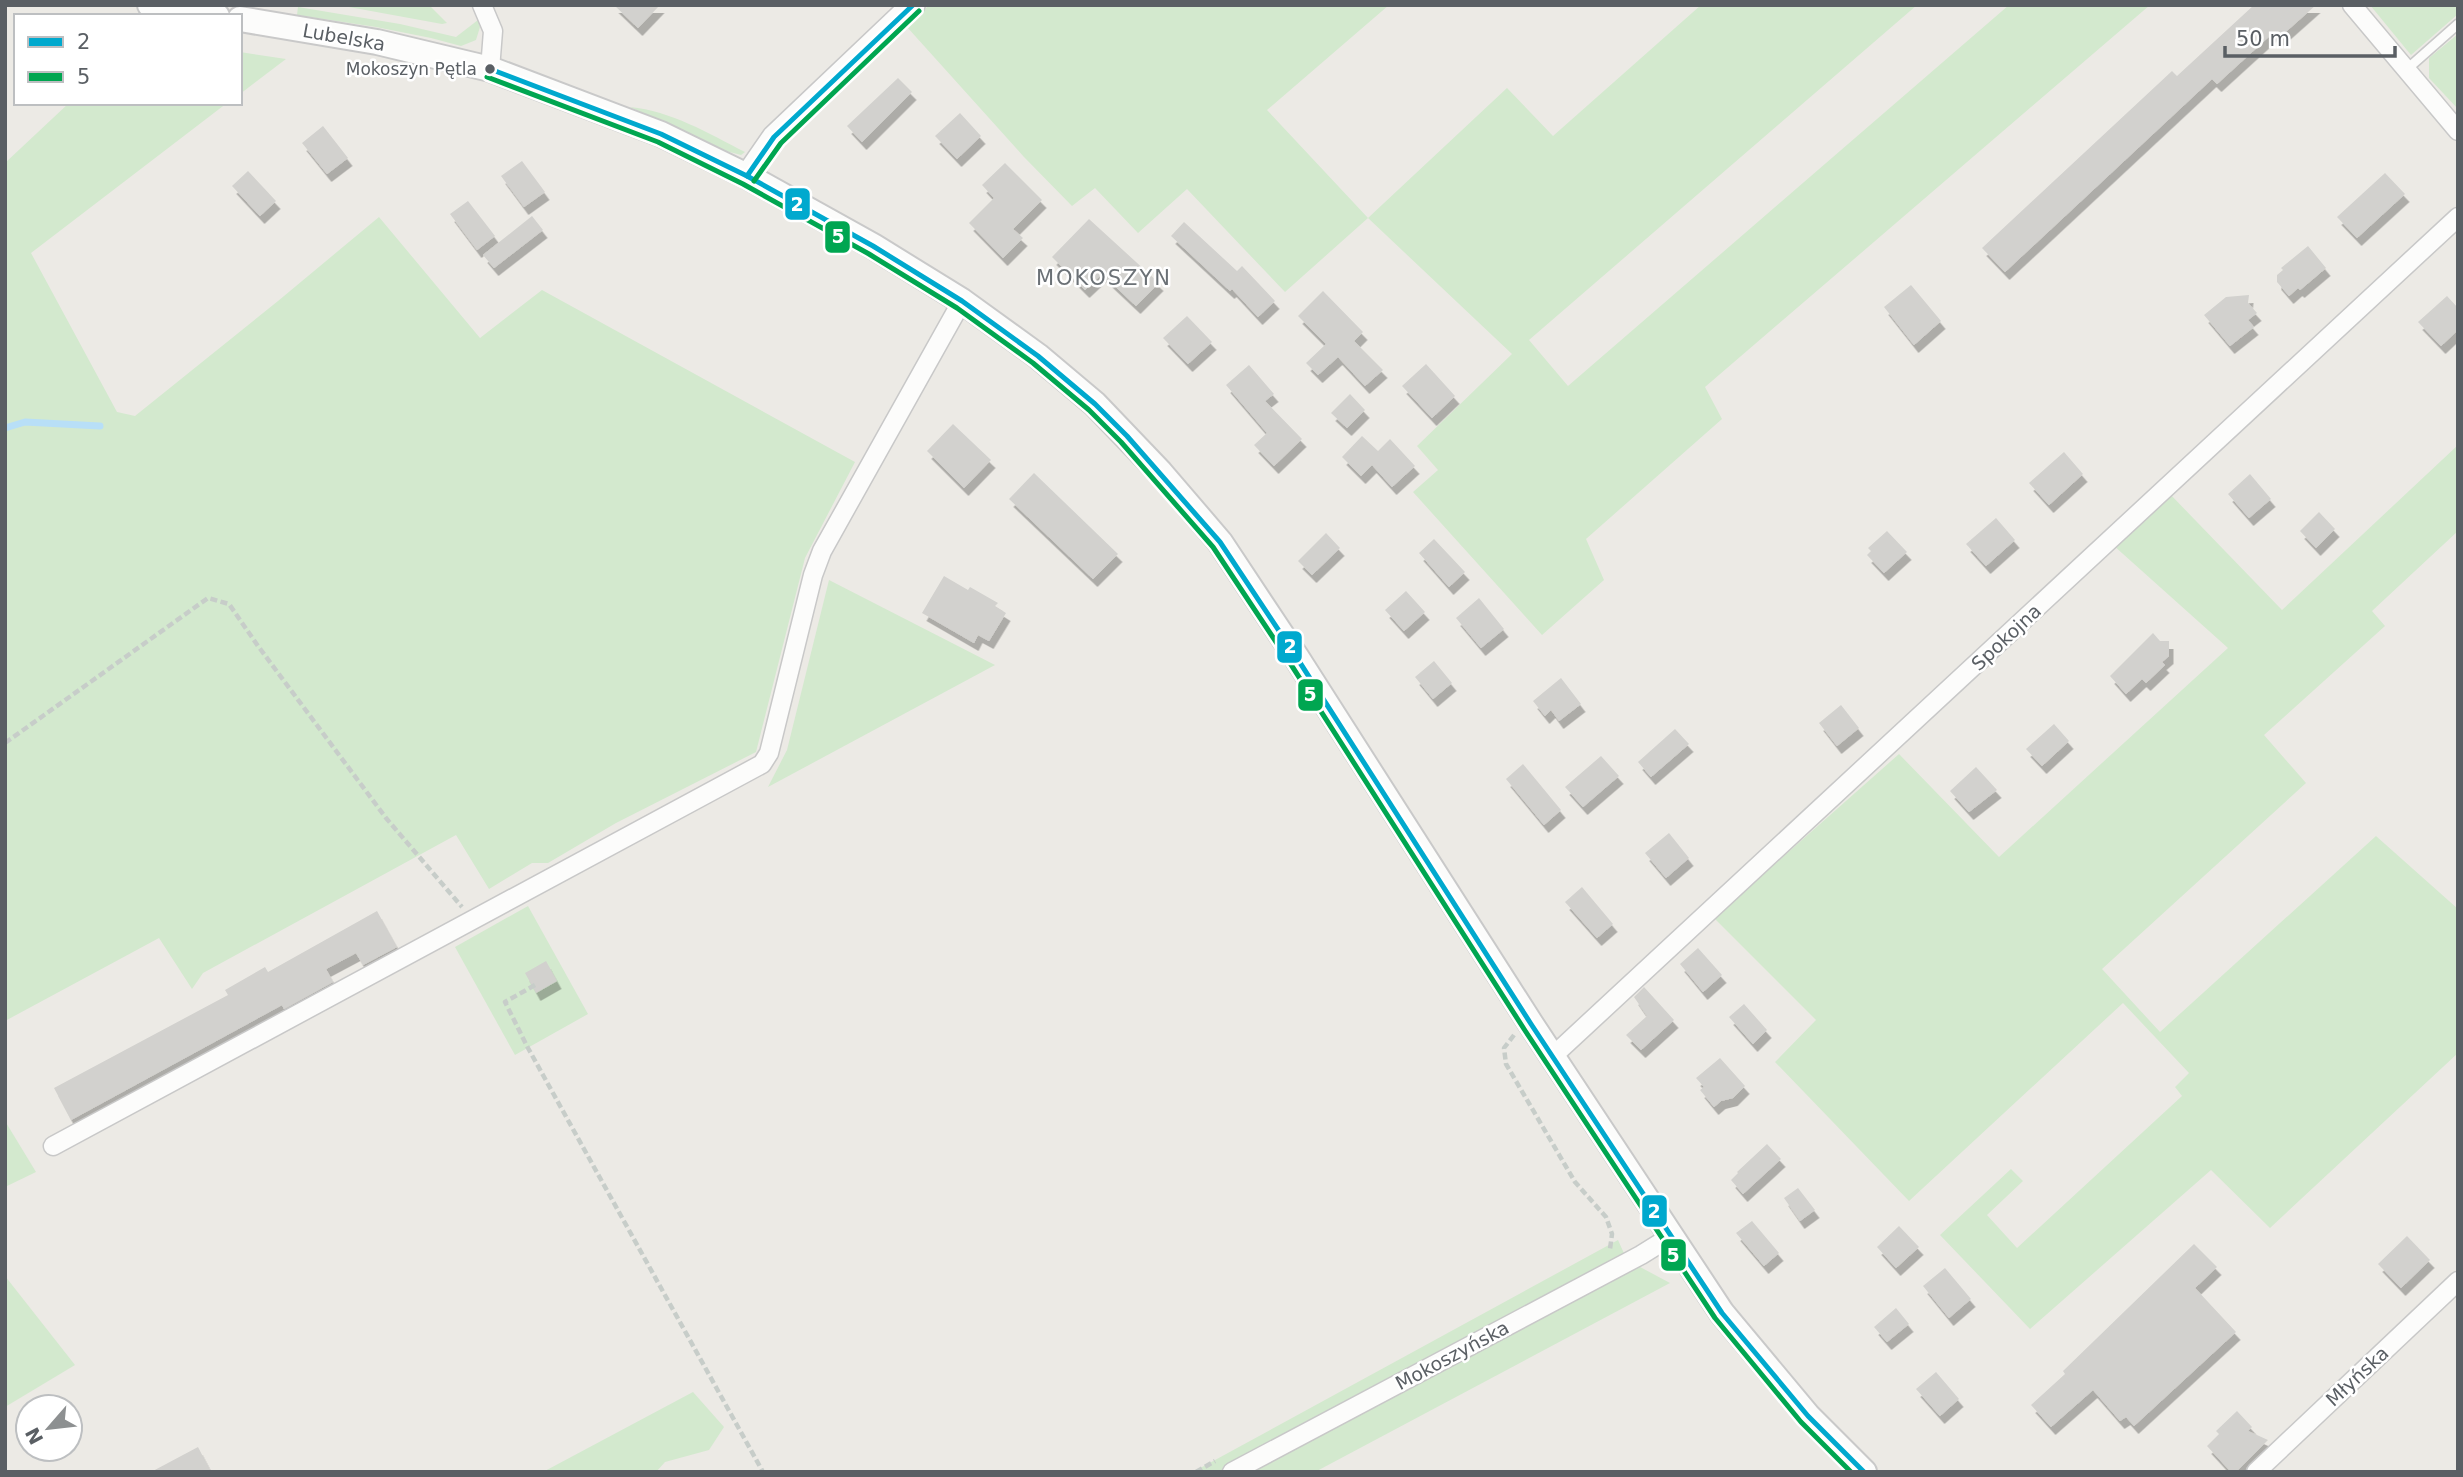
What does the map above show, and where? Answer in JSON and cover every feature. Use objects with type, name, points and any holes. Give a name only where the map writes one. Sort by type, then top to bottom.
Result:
[{"type":"main road","points":[[150,5],[205,14]]},
{"type":"main road","name":"Lubelska","points":[[242,19],[377,42],[489,69],[661,134],[747,176],[873,246],[962,301],[1038,356],[1095,404],[1160,472],[1220,542],[1297,657],[1670,1237],[1722,1313],[1808,1416],[1864,1472]]},
{"type":"street","points":[[482,5],[493,31],[489,69]]},
{"type":"street","points":[[747,176],[774,137],[913,5]]},
{"type":"street","points":[[2352,5],[2458,131]]},
{"type":"street","name":"Spokojna","points":[[1553,1056],[2458,217]]},
{"type":"street","points":[[53,1146],[762,764],[769,753],[813,575],[822,551],[962,301]]},
{"type":"street","name":"Mokoszyńska","points":[[1232,1472],[1641,1255],[1670,1237]]},
{"type":"street","name":"Młyńska","points":[[2256,1472],[2458,1281]]},
{"type":"lane","points":[[2405,71],[2458,24]]},
{"type":"path","points":[[5,743],[208,598],[229,604],[257,646],[386,818],[473,920]]},
{"type":"path","points":[[535,985],[505,1002],[527,1048],[763,1472]]},
{"type":"path","points":[[1518,1032],[1504,1048],[1506,1064],[1575,1182],[1606,1217],[1612,1234],[1609,1253]]},
{"type":"green space","points":[[338,5],[429,5],[447,23],[442,24]]},
{"type":"green space","points":[[929,5],[1389,5],[1267,110],[1368,218],[1285,292],[1187,189],[1138,233],[1095,188],[1072,206],[907,27]]},
{"type":"green space","points":[[1701,5],[1917,5],[1529,340],[1568,386],[2009,5],[2150,5],[1705,387],[1722,419],[1586,539],[1604,580],[1542,635],[1413,492],[1438,470],[1417,446],[1512,354],[1368,218],[1507,88],[1553,136]]},
{"type":"green space","points":[[2370,5],[2458,5],[2458,14],[2411,55]]},
{"type":"green space","points":[[298,7],[400,24],[456,37],[478,20],[480,27],[476,40],[461,46],[376,27],[297,15]]},
{"type":"green space","points":[[2458,34],[2458,109],[2429,78],[2429,58]]},
{"type":"green space","points":[[242,52],[286,59],[242,92]]},
{"type":"green space","points":[[67,105],[224,105],[31,253],[117,412],[135,416],[379,217],[480,338],[542,290],[855,462],[805,558],[756,752],[616,823],[548,863],[532,863],[489,889],[456,835],[203,973],[192,989],[159,938],[5,1021],[5,163]]},
{"type":"green space","points":[[630,107],[675,118],[745,152],[741,155],[726,151]]},
{"type":"green space","points":[[2458,445],[2458,531],[2372,611],[2385,626],[2264,735],[2306,783],[2102,969],[2160,1032],[2376,836],[2458,909],[2458,1053],[2270,1228],[2211,1170],[2030,1329],[1940,1235],[2011,1169],[2023,1181],[1987,1215],[2017,1248],[2182,1096],[2175,1087],[2189,1073],[2123,1003],[1909,1201],[1775,1062],[1816,1020],[1714,918],[1899,754],[1999,857],[2228,648],[2113,545],[2168,492],[2282,610]]},
{"type":"green space","points":[[829,580],[995,665],[768,787],[787,750]]},
{"type":"green space","points":[[528,906],[588,1014],[515,1055],[455,947]]},
{"type":"green space","points":[[5,1121],[36,1172],[5,1187]]},
{"type":"green space","points":[[1618,1240],[1627,1260],[1670,1283],[1315,1472],[1193,1472]]},
{"type":"green space","points":[[5,1276],[75,1365],[28,1393],[14,1393],[14,1402],[5,1407]]},
{"type":"green space","points":[[693,1392],[724,1427],[709,1450],[665,1462],[656,1472],[543,1472]]},
{"type":"building","points":[[614,5],[660,5],[638,28]]},
{"type":"building","points":[[2254,5],[2316,5],[2279,38],[2274,32],[2217,84],[2212,79],[2005,272],[1982,248],[2172,71],[2177,76]]},
{"type":"building","points":[[898,78],[912,92],[862,142],[847,126]]},
{"type":"building","points":[[960,113],[981,136],[957,159],[935,136]]},
{"type":"building","points":[[323,126],[348,158],[327,174],[302,143]]},
{"type":"building","points":[[522,161],[545,192],[524,207],[501,176]]},
{"type":"building","points":[[1005,163],[1042,200],[1013,229],[1023,238],[1003,258],[969,223],[994,198],[982,185]]},
{"type":"building","points":[[248,171],[276,201],[260,216],[232,186]]},
{"type":"building","points":[[2385,173],[2405,194],[2357,238],[2337,217]]},
{"type":"building","points":[[468,201],[495,236],[477,250],[450,214]]},
{"type":"building","points":[[532,216],[543,230],[494,268],[483,255]]},
{"type":"building","points":[[1089,219],[1159,283],[1136,306],[1102,274],[1085,290],[1052,257]]},
{"type":"building","points":[[1184,222],[1237,271],[1242,266],[1275,301],[1258,317],[1232,289],[1230,291],[1171,236]]},
{"type":"building","points":[[2308,246],[2326,268],[2289,296],[2277,282],[2277,275],[2283,270],[2281,268]]},
{"type":"building","points":[[1911,285],[1941,321],[1914,345],[1884,307]]},
{"type":"building","points":[[1323,291],[1363,332],[1354,341],[1383,370],[1365,386],[1338,357],[1318,375],[1306,363],[1326,344],[1298,316]]},
{"type":"building","points":[[2249,295],[2248,303],[2257,313],[2248,320],[2254,327],[2230,346],[2204,315],[2226,297]]},
{"type":"building","points":[[2447,296],[2458,308],[2458,330],[2441,346],[2418,322]]},
{"type":"building","points":[[1187,316],[1212,342],[1188,364],[1163,338]]},
{"type":"building","points":[[1426,364],[1455,396],[1432,418],[1402,386]]},
{"type":"building","points":[[1249,365],[1274,394],[1265,401],[1302,439],[1274,466],[1254,445],[1267,433],[1226,385]]},
{"type":"building","points":[[1350,394],[1365,410],[1347,428],[1331,413]]},
{"type":"building","points":[[953,424],[991,460],[964,488],[927,451]]},
{"type":"building","points":[[1362,436],[1378,451],[1390,439],[1415,466],[1392,487],[1372,465],[1361,476],[1342,457]]},
{"type":"building","points":[[2064,452],[2083,474],[2049,505],[2029,483]]},
{"type":"building","points":[[1034,473],[1118,554],[1093,579],[1009,499]]},
{"type":"building","points":[[2250,474],[2271,499],[2249,518],[2228,494]]},
{"type":"building","points":[[2319,512],[2335,529],[2316,548],[2300,531]]},
{"type":"building","points":[[1996,518],[2015,540],[1986,566],[1966,544]]},
{"type":"building","points":[[1887,531],[1907,552],[1884,573],[1867,555],[1871,551],[1868,548]]},
{"type":"building","points":[[1326,533],[1340,548],[1312,575],[1298,561]]},
{"type":"building","points":[[1434,539],[1465,572],[1449,587],[1419,553]]},
{"type":"building","points":[[944,576],[998,603],[995,606],[1006,613],[989,641],[978,635],[974,643],[922,613]]},
{"type":"building","points":[[1406,591],[1425,612],[1404,631],[1385,610]]},
{"type":"building","points":[[1479,598],[1504,629],[1481,648],[1456,618]]},
{"type":"building","points":[[2153,633],[2160,641],[2169,641],[2169,656],[2162,662],[2165,665],[2146,683],[2142,679],[2126,694],[2110,676]]},
{"type":"building","points":[[1434,661],[1452,683],[1433,699],[1415,677]]},
{"type":"building","points":[[1561,678],[1581,704],[1559,721],[1551,710],[1545,716],[1533,701]]},
{"type":"building","points":[[1841,705],[1859,728],[1837,746],[1819,723]]},
{"type":"building","points":[[2054,724],[2069,741],[2042,766],[2026,749]]},
{"type":"building","points":[[1675,729],[1689,744],[1651,777],[1638,762]]},
{"type":"building","points":[[1601,756],[1619,776],[1583,807],[1565,787]]},
{"type":"building","points":[[1523,764],[1561,810],[1544,825],[1506,779]]},
{"type":"building","points":[[1976,767],[1997,790],[1969,812],[1950,791]]},
{"type":"building","points":[[1669,833],[1689,858],[1666,878],[1645,853]]},
{"type":"building","points":[[1582,887],[1613,924],[1597,938],[1565,902]]},
{"type":"building","points":[[377,911],[397,947],[363,965],[356,953],[326,969],[333,982],[284,1009],[282,1005],[71,1120],[54,1088],[228,995],[225,990],[265,967],[268,972]]},
{"type":"building","points":[[1698,948],[1722,975],[1703,992],[1680,964]]},
{"type":"building","points":[[546,961],[557,981],[536,993],[525,973]]},
{"type":"building","points":[[1644,987],[1674,1020],[1641,1050],[1626,1035],[1647,1016],[1634,997]]},
{"type":"building","points":[[1744,1004],[1767,1030],[1753,1044],[1729,1017]]},
{"type":"building","points":[[1720,1058],[1745,1086],[1733,1098],[1721,1101],[1714,1107],[1700,1090],[1704,1087],[1696,1078]]},
{"type":"building","points":[[1767,1144],[1781,1159],[1743,1194],[1731,1180]]},
{"type":"building","points":[[1798,1188],[1815,1210],[1800,1221],[1784,1198]]},
{"type":"building","points":[[1752,1221],[1779,1253],[1764,1266],[1736,1233]]},
{"type":"building","points":[[1899,1226],[1919,1247],[1896,1268],[1877,1247]]},
{"type":"building","points":[[2407,1236],[2430,1260],[2401,1288],[2378,1264]]},
{"type":"building","points":[[2194,1244],[2217,1267],[2195,1288],[2236,1332],[2134,1426],[2126,1417],[2120,1421],[2093,1390],[2051,1427],[2031,1405]]},
{"type":"building","points":[[1945,1268],[1971,1299],[1949,1318],[1923,1286]]},
{"type":"building","points":[[1896,1308],[1909,1324],[1887,1342],[1874,1327]]},
{"type":"building","points":[[1936,1372],[1959,1399],[1940,1416],[1916,1389]]},
{"type":"building","points":[[2237,1411],[2252,1427],[2248,1431],[2268,1440],[2236,1472],[2231,1472],[2207,1446],[2219,1434],[2216,1431]]},
{"type":"building","points":[[198,1447],[211,1472],[151,1472]]},
{"type":"waterway","points":[[5,428],[25,422],[100,426]]},
{"type":"transit line","name":"2","points":[[747,176],[774,137],[913,5]]},
{"type":"transit line","name":"5","points":[[754,181],[781,143],[919,11]]},
{"type":"transit line","name":"2","points":[[490,69],[661,134],[747,176],[873,246],[962,301],[1038,356],[1095,404],[1127,436],[1220,542],[1531,1024],[1722,1313],[1808,1416],[1864,1472]]},
{"type":"transit line","name":"5","points":[[487,77],[658,142],[743,184],[869,254],[957,308],[1033,363],[1089,410],[1121,442],[1213,547],[1524,1029],[1715,1318],[1801,1422],[1851,1472]]},
{"type":"place","name":"Mokoszyn Pętla","points":[[490,69]]},
{"type":"district","name":"MOKOSZYN","points":[[1104,278]]}]
